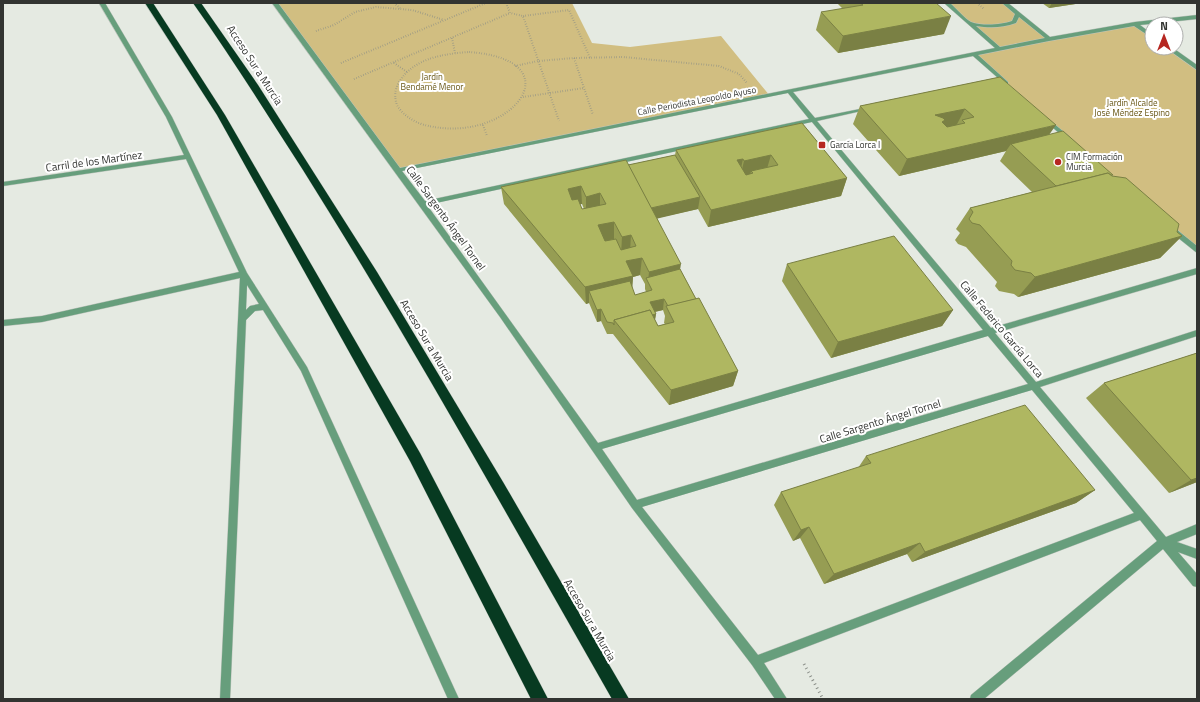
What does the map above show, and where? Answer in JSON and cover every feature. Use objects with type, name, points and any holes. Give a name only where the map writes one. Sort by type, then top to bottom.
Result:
[{"type":"highway","points":[[149,3],[221,115],[415,457],[540,699]]},
{"type":"highway","name":"Acceso Sur a Murcia","points":[[197,3],[229,46],[360,252],[468,433],[621,699]]},
{"type":"street","points":[[102,3],[169,117],[244,274],[304,369],[454,699]]},
{"type":"street","name":"Calle Sargento Ángel Tornel","points":[[275,3],[398,170],[596,447],[635,505],[1034,386],[1197,333]]},
{"type":"street","points":[[947,3],[1000,49]]},
{"type":"street","points":[[1005,3],[1048,39]]},
{"type":"street","points":[[970,23],[988,26],[1004,26],[1014,22],[1018,14]]},
{"type":"street","name":"Calle Periodista Leopoldo Ayuso","points":[[398,170],[1048,39],[1135,24],[1197,17]]},
{"type":"street","points":[[1135,24],[1144,30]]},
{"type":"street","points":[[974,54],[1014,90]]},
{"type":"street","points":[[1180,56],[1197,68]]},
{"type":"street","points":[[995,82],[1003,80]]},
{"type":"street","name":"Calle Federico García Lorca","points":[[790,92],[1197,582]]},
{"type":"street","points":[[422,204],[873,107]]},
{"type":"street","points":[[1038,111],[1073,142]]},
{"type":"street","name":"Carril de los Martínez","points":[[3,184],[188,157]]},
{"type":"street","points":[[1168,225],[1197,250]]},
{"type":"street","points":[[596,447],[1197,271]]},
{"type":"street","points":[[226,699],[244,274]]},
{"type":"street","points":[[3,323],[42,319],[244,274]]},
{"type":"street","points":[[243,318],[253,308],[265,306]]},
{"type":"street","points":[[635,505],[756,661],[782,699]]},
{"type":"street","points":[[756,661],[1141,515]]},
{"type":"street","points":[[976,699],[1164,542],[1197,529]]},
{"type":"street","points":[[1164,542],[1197,554]]},
{"type":"path","points":[[394,3],[400,8]]},
{"type":"path","points":[[324,70],[486,3]]},
{"type":"path","points":[[506,3],[510,13]]},
{"type":"path","points":[[300,37],[334,26],[361,9],[377,7],[400,8],[428,13],[444,20]]},
{"type":"path","points":[[337,87],[510,13],[523,16],[569,10],[590,58]]},
{"type":"path","points":[[523,16],[564,137]]},
{"type":"path","points":[[452,38],[455,53]]},
{"type":"path","points":[[455,53],[482,53],[500,58],[515,66],[522,72],[525,80],[526,89],[523,97],[517,106],[508,113],[483,125],[460,129],[437,128],[412,120],[397,106],[394,97],[395,88],[407,72],[428,60],[455,53]]},
{"type":"path","points":[[515,66],[538,61],[574,58],[623,57],[719,66],[739,74],[760,98]]},
{"type":"path","points":[[574,58],[598,130]]},
{"type":"path","points":[[394,63],[407,72]]},
{"type":"path","points":[[523,97],[584,88]]},
{"type":"path","points":[[794,646],[823,699]]},
{"type":"green space","name":"Jardín Bendamé Menor","points":[[275,3],[572,3],[592,43],[630,47],[721,36],[770,96],[398,170]]},
{"type":"green space","name":"Jardín Alcalde José Méndez Espino","points":[[947,3],[1005,3],[1049,39],[1135,24],[1144,30],[1144,56],[1180,56],[1197,68],[1197,250],[974,54],[999,49]]},
{"type":"building","points":[[860,3],[936,3],[951,16],[843,36],[821,12],[863,5]]},
{"type":"building","points":[[1000,77],[1056,125],[907,159],[860,106]],"holes":[[[965,109],[974,117],[962,120],[965,123],[947,127],[942,122],[945,120],[935,115]]]},
{"type":"building","points":[[802,123],[847,178],[711,210],[676,150]],"holes":[[[771,155],[778,165],[751,171],[753,173],[746,175],[737,160],[743,159],[744,161]]]},
{"type":"building","points":[[1063,131],[1113,175],[1108,173],[1056,186],[1011,144]]},
{"type":"building","points":[[675,155],[700,197],[651,208],[628,165]]},
{"type":"building","points":[[626,160],[681,264],[649,272],[642,258],[626,261],[633,276],[585,287],[501,187]],"holes":[[[581,186],[586,197],[600,193],[606,204],[582,209],[578,199],[572,200],[568,189]],[[614,222],[622,237],[631,235],[636,246],[621,250],[616,239],[605,241],[598,225]]]},
{"type":"building","points":[[1108,173],[1112,176],[1126,178],[1179,224],[1177,232],[1182,236],[1035,277],[1031,273],[1015,270],[1011,265],[1012,261],[980,225],[972,223],[969,219],[973,212],[970,208]]},
{"type":"building","points":[[894,236],[953,310],[838,342],[787,264]]},
{"type":"building","points":[[680,269],[696,299],[668,306],[664,299],[650,302],[656,314],[652,315],[650,310],[614,320],[614,325],[613,323],[607,322],[601,309],[597,310],[589,291],[630,281],[635,295],[652,290],[646,278]]},
{"type":"building","points":[[699,298],[738,371],[671,390],[614,320],[650,310],[658,326],[674,322],[666,306]]},
{"type":"building","points":[[1197,353],[1197,478],[1191,480],[1104,383]]},
{"type":"building","points":[[1025,405],[1095,490],[925,552],[920,543],[834,574],[809,527],[801,530],[781,492],[871,463],[866,456]]},
{"type":"place","name":"García Lorca I","points":[[822,145]]},
{"type":"place","name":"CIM Formación Murcia","points":[[1058,162]]}]
